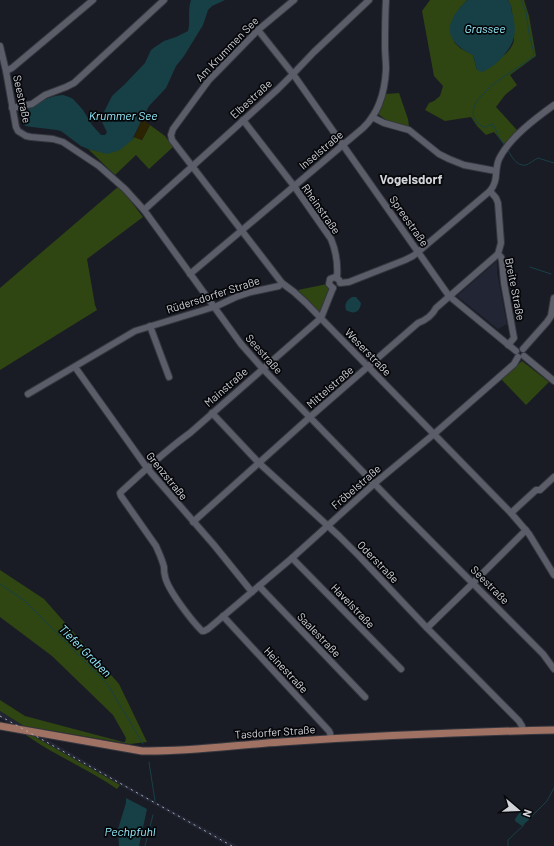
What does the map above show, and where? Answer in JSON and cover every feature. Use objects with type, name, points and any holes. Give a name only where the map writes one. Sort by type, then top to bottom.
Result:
[{"type":"main road","name":"Tasdorfer Straße","points":[[0,726],[142,751],[162,751],[331,739],[523,730],[554,730]]},
{"type":"street","points":[[6,70],[12,68],[93,0]]},
{"type":"street","points":[[12,108],[32,104],[45,96],[74,83],[164,0]]},
{"type":"street","name":"Am Krummen See","points":[[172,140],[171,135],[173,129],[209,80],[258,30],[294,0]]},
{"type":"street","name":"Elbestraße","points":[[144,210],[293,74],[369,0]]},
{"type":"street","name":"Inselstraße","points":[[190,274],[363,128],[372,117],[381,97],[385,78],[386,0]]},
{"type":"street","name":"Spreestraße","points":[[258,30],[293,74],[449,296],[554,381]]},
{"type":"street","name":"Seestraße","points":[[0,46],[18,131],[31,137],[53,138],[63,142],[99,166],[131,195],[144,210],[241,344],[263,369],[543,654],[554,669]]},
{"type":"street","points":[[338,280],[338,287],[333,288],[330,286],[330,281],[333,277],[338,280],[349,282],[404,260],[418,252],[490,191],[496,182],[498,161],[506,148],[528,126],[554,105]]},
{"type":"street","points":[[372,117],[384,123],[409,130],[439,154],[449,159],[464,165],[496,171]]},
{"type":"street","name":"Rheinstraße","points":[[243,120],[294,186],[334,245],[338,280]]},
{"type":"street","name":"Weserstraße","points":[[172,140],[282,283],[294,292],[321,318],[511,513],[526,530],[554,575]]},
{"type":"street","name":"Breite Straße","points":[[490,191],[498,203],[501,243],[498,254],[502,261],[504,283],[514,338],[508,345]]},
{"type":"street","name":"Mittelstraße","points":[[193,522],[310,417],[418,323],[424,321],[449,296],[498,254]]},
{"type":"street","name":"Rüdersdorfer Straße","points":[[28,394],[135,331],[214,307],[250,292],[278,286],[282,283]]},
{"type":"street","name":"Mainstraße","points":[[204,631],[200,629],[182,608],[165,576],[160,554],[156,546],[120,493],[321,318],[333,288]]},
{"type":"street","name":"Fröbelstraße","points":[[204,631],[292,558],[375,483],[514,364],[520,353],[548,322],[551,316],[554,298]]},
{"type":"street","points":[[150,326],[169,377]]},
{"type":"street","name":"Grenzstraße","points":[[74,367],[147,468],[214,545],[252,592]]},
{"type":"street","name":"Oderstraße","points":[[212,413],[259,463],[340,536],[427,628],[520,721],[523,730]]},
{"type":"street","points":[[511,513],[536,490],[540,490],[554,477]]},
{"type":"street","points":[[427,628],[526,530]]},
{"type":"street","name":"Havelstraße","points":[[292,558],[401,669]]},
{"type":"street","name":"Saalestraße","points":[[259,586],[365,697]]},
{"type":"street","name":"Heinestraße","points":[[223,616],[329,731],[331,739]]},
{"type":"shaded area","points":[[497,261],[497,273],[507,324],[498,329],[457,296]]},
{"type":"shaded area","points":[[0,711],[156,802],[238,846],[228,846],[0,718]]},
{"type":"green space","points":[[430,0],[467,0],[459,9],[454,42],[460,48],[473,55],[477,70],[499,59],[509,51],[514,40],[511,6],[508,0],[524,0],[529,16],[536,56],[510,75],[517,85],[505,95],[496,107],[517,130],[504,144],[494,132],[486,135],[471,117],[445,121],[425,110],[429,103],[440,96],[443,86],[434,76],[422,11]]},
{"type":"green space","points":[[399,93],[408,119],[409,127],[389,122],[378,114],[386,94]]},
{"type":"green space","points":[[150,125],[165,136],[173,147],[149,169],[136,155],[115,175],[88,149],[101,152],[132,140],[134,137],[142,140]]},
{"type":"green space","points":[[119,186],[143,217],[87,259],[97,310],[0,370],[0,288]]},
{"type":"green space","points":[[327,284],[330,288],[320,314],[298,290]]},
{"type":"green space","points":[[522,361],[549,382],[526,405],[501,379]]},
{"type":"green space","points":[[0,570],[44,599],[119,684],[147,742],[130,744],[24,726],[0,711],[0,700],[25,716],[123,742],[125,742],[126,738],[113,715],[52,656],[0,617]]},
{"type":"green space","points":[[22,732],[28,733],[120,785],[117,789],[94,774],[33,740]]},
{"type":"sand","points":[[142,119],[150,125],[142,140],[134,137]]},
{"type":"water","name":"Krummer See","points":[[191,0],[225,0],[212,6],[208,10],[203,25],[176,66],[166,88],[149,106],[132,140],[120,150],[107,154],[88,149],[81,146],[61,131],[26,126],[23,124],[23,116],[30,108],[46,99],[63,95],[73,99],[83,110],[92,125],[101,135],[105,135],[107,132],[102,119],[112,96],[145,63],[151,50],[164,41],[188,31]]},
{"type":"water","name":"Grassee","points":[[467,0],[508,0],[514,18],[515,30],[511,45],[497,63],[482,72],[477,70],[473,55],[457,45],[451,36],[450,24],[454,15]]},
{"type":"water","points":[[352,297],[356,297],[361,303],[356,312],[349,312],[345,308],[346,302]]},
{"type":"water","name":"Pechpfuhl","points":[[126,798],[147,809],[139,846],[119,846],[118,829],[126,803]]},
{"type":"water","points":[[524,809],[533,816],[522,826],[515,821],[515,819]]},
{"type":"waterway","points":[[505,146],[493,124],[483,127],[477,123],[473,116],[473,112],[477,101],[487,90],[533,57],[534,54],[526,12],[521,0]]},
{"type":"waterway","points":[[508,150],[517,163],[523,165],[526,165],[538,158],[554,163]]},
{"type":"waterway","points":[[530,267],[551,274]]},
{"type":"waterway","name":"Tiefer Graben","points":[[0,584],[25,601],[108,685],[143,744]]},
{"type":"waterway","name":"Tiefer Graben","points":[[149,762],[155,801]]},
{"type":"waterway","points":[[533,815],[547,801],[554,788]]},
{"type":"waterway","name":"Tiefer Graben","points":[[145,846],[153,815]]},
{"type":"waterway","points":[[508,846],[508,840],[524,825]]},
{"type":"railway","points":[[0,716],[232,846]]},
{"type":"district","name":"Vogelsdorf","points":[[411,179]]}]
